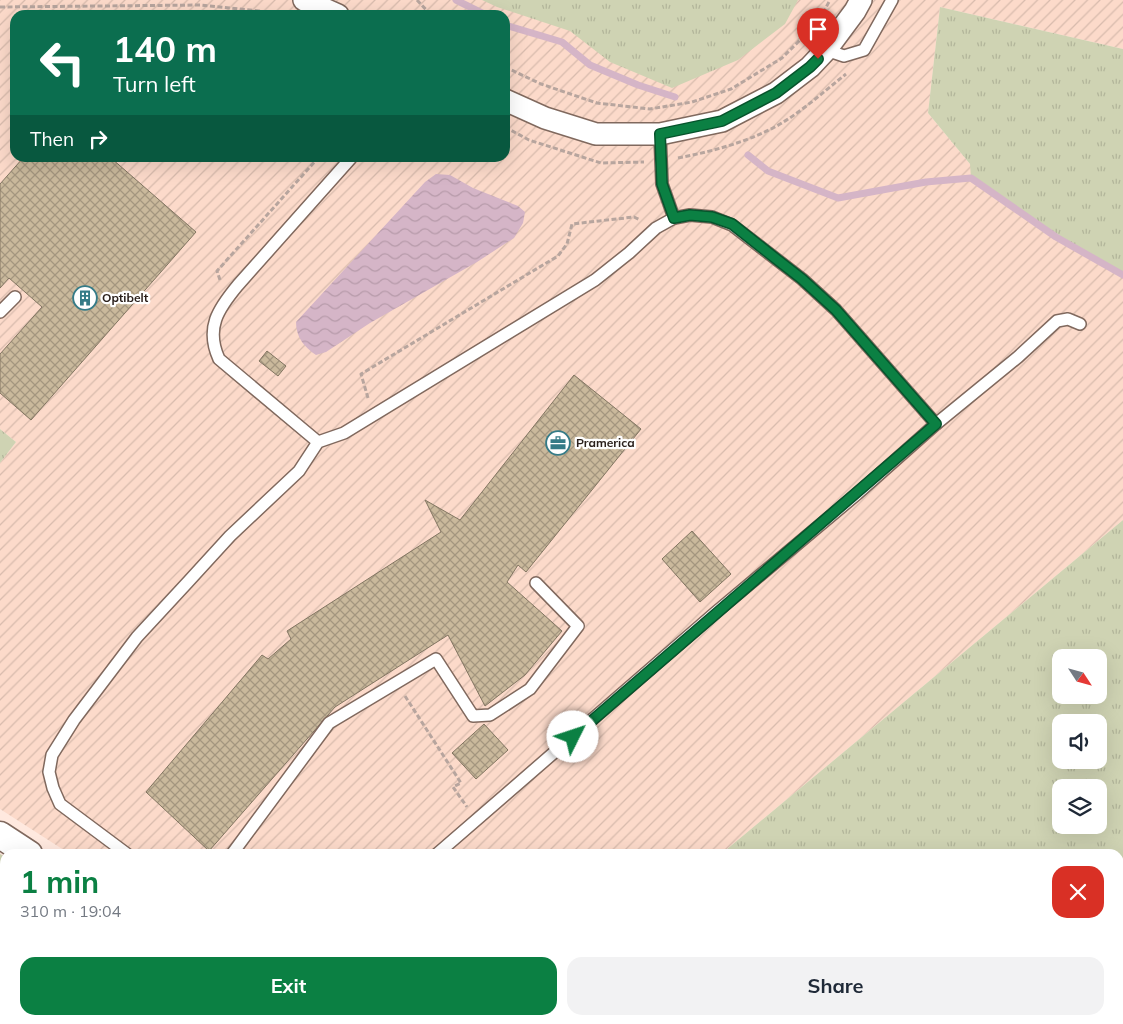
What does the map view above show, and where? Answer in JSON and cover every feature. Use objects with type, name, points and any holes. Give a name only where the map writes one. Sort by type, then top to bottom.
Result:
[{"type":"street","points":[[304,0],[327,10]]},
{"type":"street","points":[[510,102],[545,118],[596,134],[660,134],[722,121],[776,93],[810,67],[826,50],[861,0]]},
{"type":"street","points":[[0,835],[21,849]]},
{"type":"lane","points":[[826,50],[844,56],[864,50],[892,0]]},
{"type":"lane","points":[[660,134],[662,184],[674,218]]},
{"type":"lane","points":[[318,442],[219,359],[214,350],[213,323],[225,300],[347,162]]},
{"type":"lane","points":[[120,849],[60,804],[49,772],[52,755],[74,720],[137,637],[230,536],[299,471],[318,442],[344,432],[595,280],[656,228],[674,218],[690,215],[712,217],[732,224],[748,236],[802,279],[836,310],[936,424]]},
{"type":"lane","points":[[0,312],[15,296]]},
{"type":"lane","points":[[443,849],[1058,321],[1068,319],[1080,324]]},
{"type":"lane","points":[[236,849],[329,723],[436,659],[474,716],[490,715],[530,689],[578,626],[536,582]]},
{"type":"path","points":[[417,0],[426,10]]},
{"type":"path","points":[[510,68],[541,84],[597,103],[650,109],[692,102],[731,89],[782,58],[819,20],[830,0]]},
{"type":"path","points":[[0,7],[200,5],[249,10]]},
{"type":"path","points":[[225,300],[218,271],[314,162]]},
{"type":"path","points":[[377,412],[368,399],[361,374],[558,256],[567,244],[572,224],[634,217],[656,228]]},
{"type":"path","points":[[396,682],[460,783],[453,787],[476,820]]},
{"type":"shaded area","points":[[0,0],[1123,0],[1123,49],[940,7],[928,113],[970,164],[1056,237],[1123,275],[1123,520],[727,849],[62,849],[0,809],[0,463],[16,442],[0,429]]},
{"type":"green space","points":[[482,0],[798,0],[785,24],[738,60],[672,88],[610,62],[570,31],[497,7]]},
{"type":"green space","points":[[940,7],[1123,49],[1123,275],[1056,237],[971,178],[970,164],[928,113]]},
{"type":"green space","points":[[0,429],[16,442],[0,463]]},
{"type":"green space","points":[[1123,520],[1123,849],[727,849]]},
{"type":"water","points":[[436,174],[450,175],[473,188],[518,206],[525,212],[523,223],[514,238],[477,262],[370,323],[326,352],[316,355],[302,341],[297,332],[296,322],[425,182]]},
{"type":"building","name":"Optibelt","points":[[19,162],[116,162],[196,232],[31,420],[0,393],[0,354],[42,307],[9,278],[0,288],[0,184]]},
{"type":"building","points":[[267,351],[286,366],[278,376],[259,361]]},
{"type":"building","points":[[574,375],[641,429],[526,572],[518,565],[507,582],[562,631],[525,675],[485,706],[448,635],[335,707],[211,849],[207,849],[146,792],[262,655],[268,659],[291,639],[287,631],[441,532],[425,500],[460,520]]},
{"type":"building","points":[[692,531],[731,574],[700,602],[662,559]]},
{"type":"building","points":[[484,724],[508,750],[476,779],[452,753]]},
{"type":"waterway","points":[[456,0],[476,10]]},
{"type":"waterway","points":[[510,26],[562,42],[590,65],[638,85],[675,97]]},
{"type":"waterway","points":[[748,155],[768,171],[838,198],[926,182],[971,178],[1056,237],[1123,275]]},
{"type":"place","name":"Optibelt","points":[[85,298]]},
{"type":"place","name":"Pramerica","points":[[558,443]]},
{"type":"route","points":[[573,737],[936,424],[836,310],[802,279],[732,224],[712,217],[690,215],[674,218],[662,184],[660,134],[722,121],[776,93],[818,59]]}]
